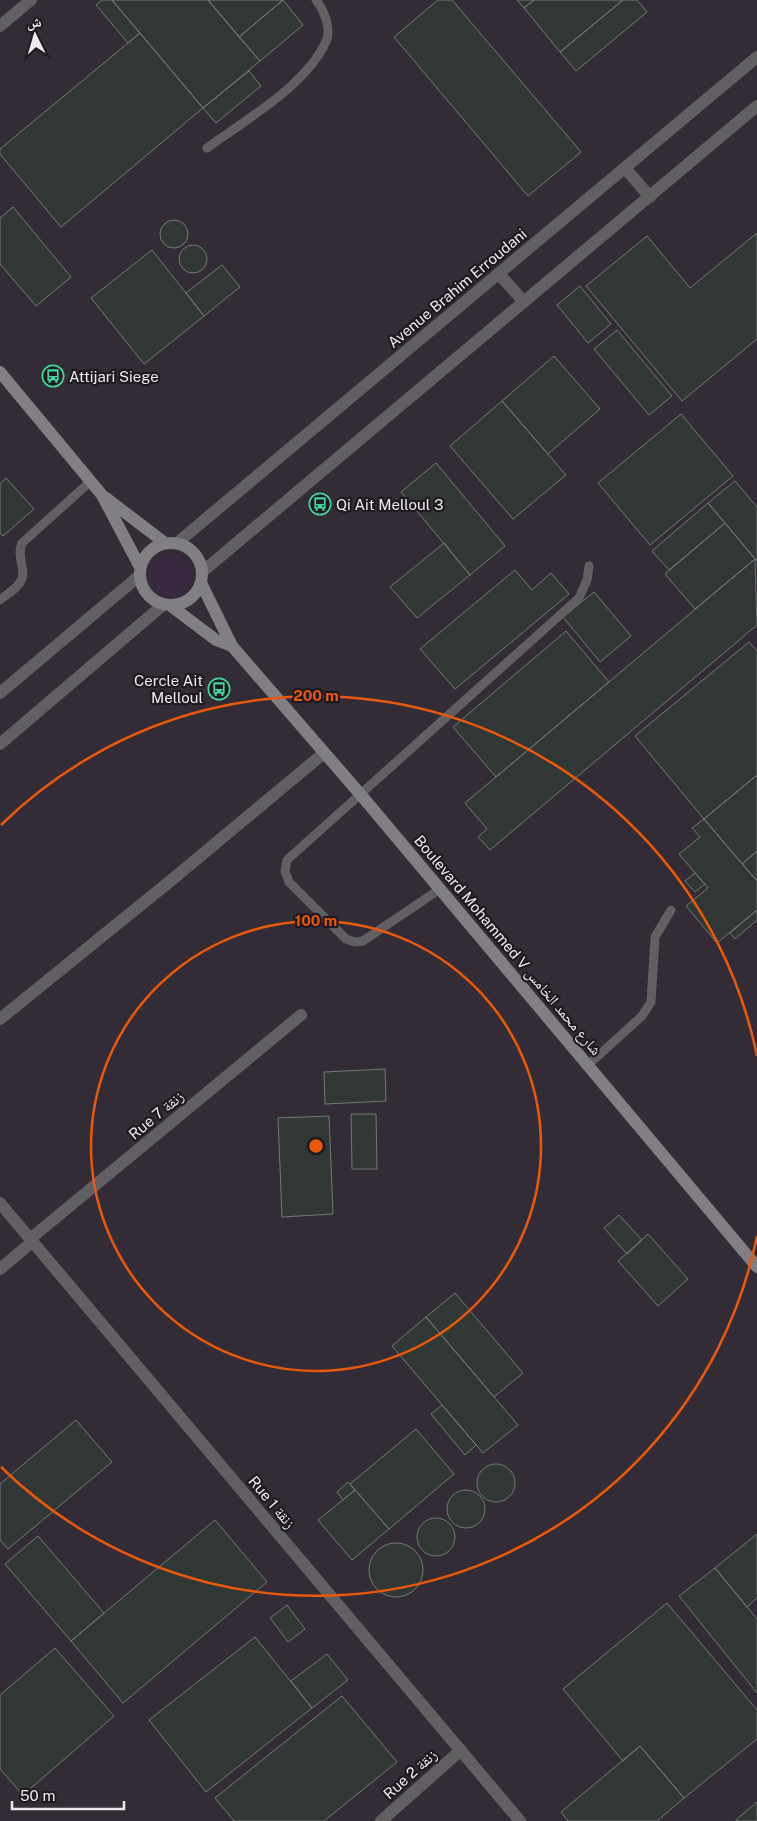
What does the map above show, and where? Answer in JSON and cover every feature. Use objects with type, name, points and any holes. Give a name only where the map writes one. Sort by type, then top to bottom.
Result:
[{"type":"main road","points":[[0,372],[102,495],[171,544],[194,553],[202,577],[190,600],[167,605],[147,594],[140,572],[102,495]]},
{"type":"main road","points":[[140,572],[149,552],[171,544]]},
{"type":"main road","name":"Boulevard Mohammed V شارع محمد الخامس","points":[[202,577],[232,646],[361,795],[757,1267]]},
{"type":"main road","name":"Boulevard Mohammed V شارع محمد الخامس","points":[[167,605],[216,640],[232,646]]},
{"type":"street","points":[[0,26],[31,0]]},
{"type":"street","name":"Avenue Brahim Erroudani","points":[[171,544],[757,57]]},
{"type":"street","points":[[202,577],[757,106]]},
{"type":"street","points":[[625,168],[650,197]]},
{"type":"street","points":[[498,274],[524,302]]},
{"type":"street","points":[[0,693],[140,572]]},
{"type":"street","points":[[0,744],[167,605]]},
{"type":"street","points":[[0,1018],[239,825],[324,753]]},
{"type":"street","name":"Rue 7 زنقة","points":[[0,1269],[301,1015]]},
{"type":"street","name":"Rue 1 زنقة","points":[[0,1204],[520,1821]]},
{"type":"street","name":"Rue 2 زنقة","points":[[381,1821],[461,1750]]},
{"type":"lane","points":[[207,148],[301,78],[327,37],[324,11],[316,0]]},
{"type":"lane","points":[[0,600],[19,584],[23,577],[18,555],[22,544],[90,481]]},
{"type":"lane","points":[[440,889],[363,941],[355,942],[346,939],[289,882],[285,871],[287,860],[579,598],[587,580],[589,566]]},
{"type":"lane","points":[[588,1065],[642,1016],[651,1002],[655,937],[671,910]]},
{"type":"shaded area","points":[[0,0],[757,0],[757,1821],[0,1821]]},
{"type":"shaded area","points":[[166,553],[174,553],[186,559],[192,575],[186,591],[174,597],[166,597],[154,591],[148,579],[148,571],[154,559]]},
{"type":"building","points":[[102,0],[112,0],[140,33],[128,43],[96,5]]},
{"type":"building","points":[[112,0],[208,0],[260,61],[203,108]]},
{"type":"building","points":[[208,0],[283,0],[239,37]]},
{"type":"building","points":[[283,0],[303,25],[260,61],[239,37]]},
{"type":"building","points":[[438,0],[452,0],[581,152],[528,196],[394,37]]},
{"type":"building","points":[[517,0],[534,0],[524,8]]},
{"type":"building","points":[[534,0],[623,0],[560,52],[524,8]]},
{"type":"building","points":[[623,0],[637,0],[647,12],[576,71],[560,52]]},
{"type":"building","points":[[140,33],[203,108],[61,227],[0,154],[0,149]]},
{"type":"building","points":[[249,71],[261,86],[216,123],[203,108]]},
{"type":"building","points":[[13,207],[71,277],[36,306],[0,264],[0,218]]},
{"type":"building","points":[[174,220],[184,224],[188,234],[184,244],[174,248],[164,244],[160,234],[164,224]]},
{"type":"building","points":[[757,233],[757,339],[682,401],[586,286],[647,236],[690,288]]},
{"type":"building","points":[[193,245],[203,249],[207,259],[203,269],[193,273],[183,269],[179,259],[183,249]]},
{"type":"building","points":[[152,250],[204,316],[144,364],[91,298]]},
{"type":"building","points":[[222,265],[240,287],[204,316],[186,293]]},
{"type":"building","points":[[580,286],[611,324],[588,343],[557,305]]},
{"type":"building","points":[[617,330],[672,396],[649,415],[594,349]]},
{"type":"building","points":[[554,356],[600,409],[548,454],[502,401]]},
{"type":"building","points":[[502,401],[566,475],[513,519],[450,446]]},
{"type":"building","points":[[681,414],[733,476],[650,545],[598,483]]},
{"type":"building","points":[[436,463],[505,546],[470,575],[401,492]]},
{"type":"building","points":[[6,478],[34,509],[3,536],[0,533],[0,484]]},
{"type":"building","points":[[735,481],[757,507],[757,561],[708,503]]},
{"type":"building","points":[[708,503],[725,523],[669,570],[652,551]]},
{"type":"building","points":[[725,523],[755,559],[695,609],[665,574]]},
{"type":"building","points":[[444,543],[470,575],[417,618],[390,587]]},
{"type":"building","points":[[755,559],[757,625],[490,850],[478,837],[487,829],[465,803]]},
{"type":"building","points":[[515,570],[532,590],[551,573],[569,594],[455,689],[420,649]]},
{"type":"building","points":[[594,592],[631,636],[600,662],[563,617]]},
{"type":"building","points":[[566,631],[609,682],[496,777],[453,727]]},
{"type":"building","points":[[749,642],[757,651],[757,775],[704,819],[635,736]]},
{"type":"building","points":[[757,775],[757,851],[742,864],[704,819]]},
{"type":"building","points":[[704,819],[757,881],[757,910],[717,943],[686,906],[708,888],[679,854],[700,837],[692,828]]},
{"type":"building","points":[[757,851],[757,881],[742,864]]},
{"type":"building","points":[[695,873],[705,884],[695,892],[685,881]]},
{"type":"building","points":[[757,910],[757,920],[735,939],[730,933]]},
{"type":"building","points":[[385,1069],[386,1101],[325,1104],[324,1072]]},
{"type":"building","points":[[351,1114],[376,1114],[377,1169],[352,1169]]},
{"type":"building","points":[[329,1116],[333,1214],[282,1217],[278,1118]]},
{"type":"building","points":[[619,1215],[642,1240],[627,1254],[604,1228]]},
{"type":"building","points":[[648,1234],[688,1279],[658,1306],[618,1261]]},
{"type":"building","points":[[455,1293],[523,1373],[494,1397],[426,1317]]},
{"type":"building","points":[[426,1317],[518,1425],[483,1453],[392,1346]]},
{"type":"building","points":[[442,1405],[476,1445],[465,1455],[431,1414]]},
{"type":"building","points":[[76,1420],[112,1462],[8,1549],[0,1540],[0,1484]]},
{"type":"building","points":[[416,1429],[454,1474],[389,1529],[350,1484]]},
{"type":"building","points":[[496,1464],[503,1465],[509,1470],[514,1476],[514,1490],[509,1496],[503,1501],[496,1502],[489,1501],[483,1496],[478,1490],[477,1483],[478,1476],[483,1470],[489,1465]]},
{"type":"building","points":[[348,1482],[355,1490],[343,1500],[337,1492]]},
{"type":"building","points":[[355,1490],[389,1529],[352,1560],[318,1520]]},
{"type":"building","points":[[466,1490],[473,1491],[479,1496],[484,1502],[484,1516],[479,1522],[473,1527],[466,1528],[459,1527],[453,1522],[448,1516],[447,1509],[448,1502],[453,1496],[459,1491]]},
{"type":"building","points":[[436,1518],[443,1519],[449,1524],[454,1530],[454,1544],[449,1550],[443,1555],[436,1556],[429,1555],[423,1550],[418,1544],[417,1537],[418,1530],[423,1524],[429,1519]]},
{"type":"building","points":[[215,1520],[267,1582],[123,1703],[71,1641]]},
{"type":"building","points":[[757,1534],[757,1598],[747,1607],[715,1568]]},
{"type":"building","points":[[38,1536],[104,1613],[71,1641],[5,1564]]},
{"type":"building","points":[[391,1543],[401,1543],[411,1547],[419,1555],[423,1570],[419,1585],[411,1593],[401,1597],[391,1597],[381,1593],[373,1585],[369,1575],[369,1565],[373,1555],[381,1547]]},
{"type":"building","points":[[715,1568],[757,1619],[757,1693],[679,1596]]},
{"type":"building","points":[[667,1603],[757,1710],[757,1739],[684,1798],[640,1746],[623,1761],[563,1689]]},
{"type":"building","points":[[287,1605],[305,1629],[288,1642],[270,1618]]},
{"type":"building","points":[[255,1637],[312,1708],[206,1792],[149,1720]]},
{"type":"building","points":[[55,1648],[114,1716],[23,1795],[0,1769],[0,1695]]},
{"type":"building","points":[[327,1654],[348,1680],[312,1708],[291,1681]]},
{"type":"building","points":[[342,1696],[397,1762],[324,1821],[234,1821],[215,1798]]},
{"type":"building","points":[[640,1746],[684,1798],[657,1821],[568,1821],[561,1812]]},
{"type":"building","points":[[757,1802],[757,1821],[736,1821],[736,1820]]},
{"type":"place","name":"Attijari Siege","points":[[53,376]]},
{"type":"place","name":"Qi Ait Melloul 3","points":[[320,504]]},
{"type":"place","name":"Cercle Ait Melloul","points":[[219,689]]}]
